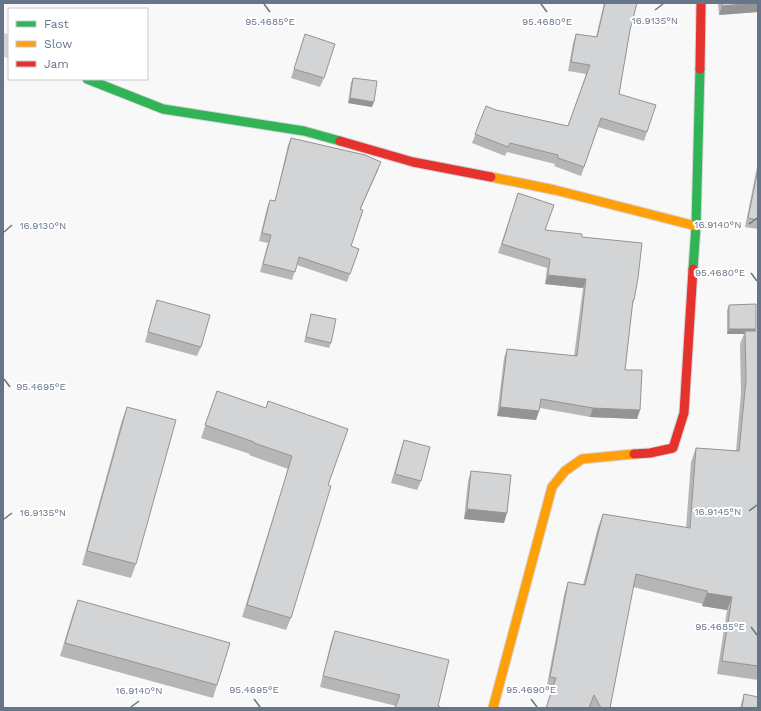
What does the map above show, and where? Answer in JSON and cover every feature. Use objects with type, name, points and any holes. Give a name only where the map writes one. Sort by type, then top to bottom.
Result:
[{"type":"street","points":[[493,708],[552,487],[564,470],[582,459],[650,453],[673,448],[684,413],[696,226],[701,3]]},
{"type":"street","points":[[90,80],[163,109],[304,131],[413,162],[555,190],[696,226]]},
{"type":"building","points":[[605,3],[637,3],[630,30],[619,94],[656,105],[647,132],[601,118],[584,167],[558,158],[558,155],[510,143],[508,147],[475,134],[486,106],[496,110],[568,126],[590,65],[571,62],[576,34],[597,37]]},
{"type":"building","points":[[722,3],[757,3],[722,6]]},
{"type":"building","points":[[305,34],[335,44],[324,78],[294,69]]},
{"type":"building","points":[[353,78],[377,81],[374,102],[350,98]]},
{"type":"building","points":[[291,138],[365,155],[381,162],[360,209],[363,210],[351,246],[359,249],[350,274],[299,257],[295,272],[263,264],[271,235],[262,233],[270,200],[275,201]]},
{"type":"building","points":[[758,169],[758,220],[748,218]]},
{"type":"building","points":[[518,193],[554,205],[545,230],[582,234],[582,237],[642,243],[638,278],[633,300],[625,370],[642,370],[640,410],[593,408],[541,399],[539,411],[500,407],[507,349],[577,356],[586,279],[548,275],[550,259],[502,244]]},
{"type":"building","points":[[157,300],[210,315],[201,347],[148,332]]},
{"type":"building","points":[[756,304],[756,329],[729,329],[729,305]]},
{"type":"building","points":[[311,314],[336,319],[331,343],[306,337]]},
{"type":"building","points":[[745,331],[758,331],[758,666],[722,661],[732,597],[707,593],[707,591],[636,574],[610,708],[601,708],[594,695],[589,708],[546,708],[556,678],[550,677],[568,582],[585,585],[603,514],[690,528],[696,448],[739,451],[746,380]]},
{"type":"building","points":[[217,391],[266,408],[268,401],[348,429],[328,485],[331,486],[291,618],[247,605],[292,456],[205,425]]},
{"type":"building","points":[[127,407],[176,420],[136,564],[87,551]]},
{"type":"building","points":[[404,440],[430,447],[421,481],[395,474]]},
{"type":"building","points":[[471,471],[511,475],[507,513],[467,509]]},
{"type":"building","points":[[78,600],[230,643],[217,685],[65,643]]},
{"type":"building","points":[[335,631],[449,660],[438,706],[442,708],[395,708],[400,695],[323,676]]},
{"type":"building","points":[[744,694],[758,697],[758,708],[742,708]]},
{"type":"traffic: fast","points":[[693,269],[696,226],[700,69]]},
{"type":"traffic: fast","points":[[90,80],[163,109],[304,131],[340,141]]},
{"type":"traffic: slow","points":[[491,177],[555,190],[696,226]]},
{"type":"traffic: slow","points":[[493,708],[552,487],[565,471],[582,459],[634,454]]},
{"type":"traffic: jam","points":[[700,69],[701,3]]},
{"type":"traffic: jam","points":[[340,141],[413,162],[491,177]]},
{"type":"traffic: jam","points":[[634,454],[650,453],[673,448],[684,413],[693,269]]}]
